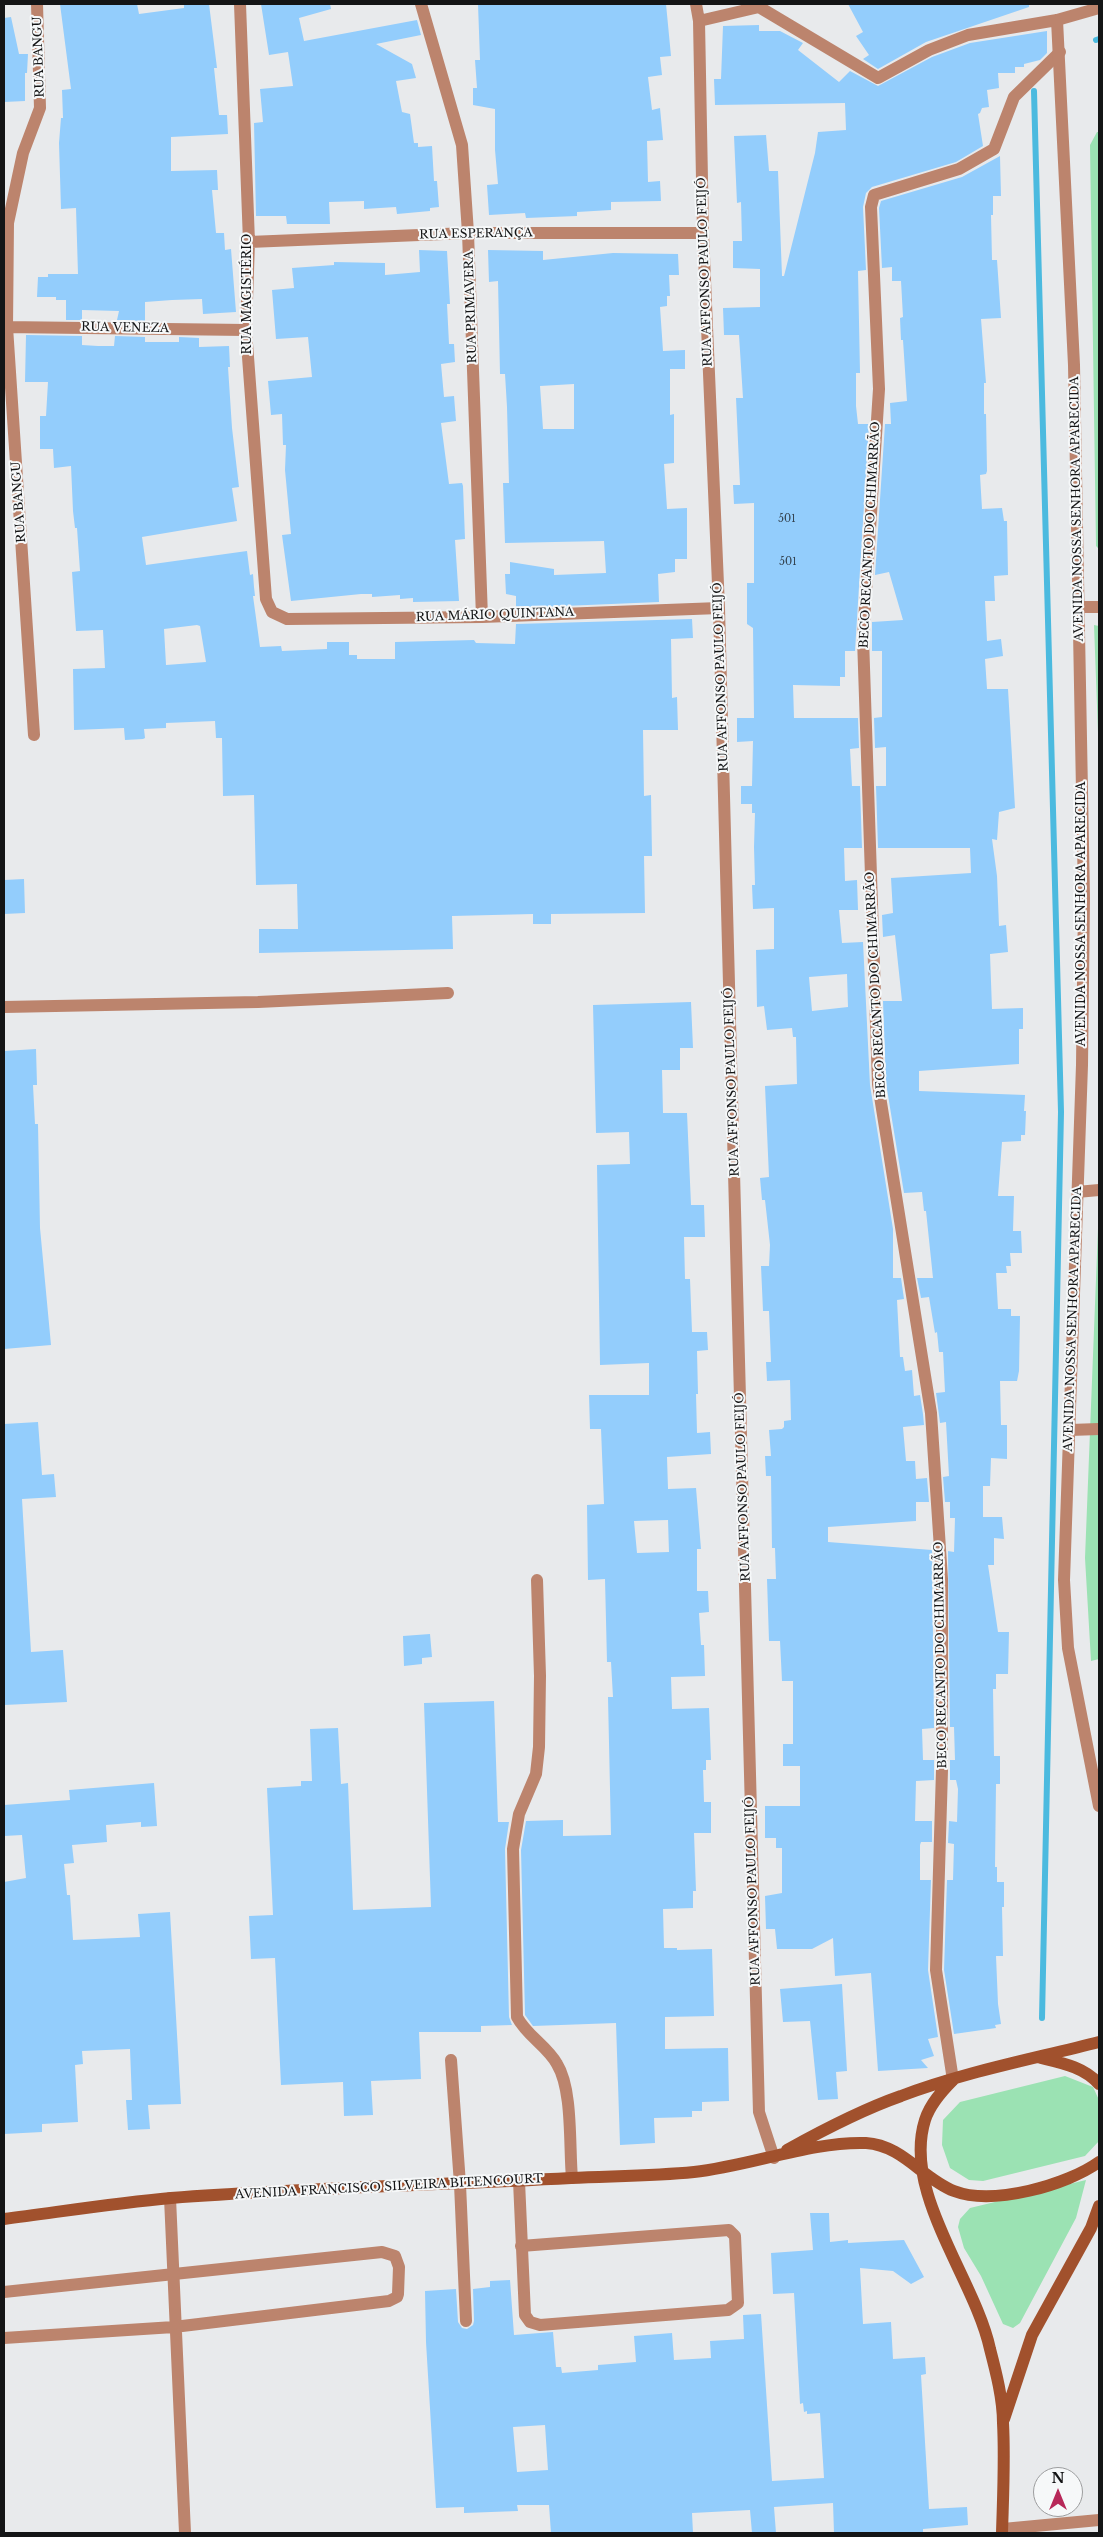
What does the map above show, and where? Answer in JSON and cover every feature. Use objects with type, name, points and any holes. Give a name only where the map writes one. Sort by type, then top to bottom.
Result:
[{"type":"main road","name":"AVENIDA FRANCISCO SILVEIRA BITENCOURT","points":[[774,2158],[822,2130],[901,2096],[953,2080],[1099,2042]]},
{"type":"main road","points":[[1038,2057],[1070,2065],[1091,2076],[1099,2084]]},
{"type":"main road","points":[[953,2080],[936,2099],[925,2119],[920,2143],[922,2170],[933,2208],[979,2313],[990,2347],[1004,2421],[1003,2531]]},
{"type":"main road","name":"AVENIDA FRANCISCO SILVEIRA BITENCOURT","points":[[4,2219],[170,2198],[696,2172],[774,2158],[821,2147],[868,2143],[886,2148],[954,2191],[977,2196],[1010,2194],[1061,2182],[1083,2173],[1099,2162]]},
{"type":"main road","points":[[1004,2421],[1032,2335],[1095,2230],[1099,2206]]},
{"type":"street","name":"RUA BANGU","points":[[34,735],[6,327],[8,223],[23,154],[40,108],[37,4]]},
{"type":"street","name":"RUA MAGISTÉRIO","points":[[240,4],[249,242],[246,330],[266,599],[272,612]]},
{"type":"street","name":"RUA PRIMAVERA","points":[[421,4],[462,145],[468,232],[482,617]]},
{"type":"street","name":"RUA AFFONSO PAULO FEIJÓ","points":[[696,4],[699,21],[703,233],[719,608],[759,2112],[774,2158]]},
{"type":"street","points":[[699,21],[762,5],[878,78],[929,50],[968,35],[1058,20],[1099,8]]},
{"type":"street","name":"AVENIDA NOSSA SENHORA APARECIDA","points":[[1058,20],[1074,364],[1084,898],[1082,1065],[1064,1580],[1068,1648],[1099,1806]]},
{"type":"street","name":"BECO RECANTO DO CHIMARRÃO","points":[[953,2080],[936,1970],[942,1770],[942,1579],[931,1413],[878,1084],[863,638],[879,389],[871,208],[874,195],[959,169],[994,149],[1014,97],[1060,52]]},
{"type":"street","name":"RUA ESPERANÇA","points":[[249,242],[468,232],[703,233]]},
{"type":"street","name":"RUA VENEZA","points":[[6,327],[246,330]]},
{"type":"street","points":[[1078,607],[1099,607]]},
{"type":"street","name":"RUA MÁRIO QUINTANA","points":[[272,612],[287,619],[482,617],[719,608]]},
{"type":"street","points":[[4,1007],[258,1002],[448,993]]},
{"type":"street","points":[[1078,1192],[1099,1190]]},
{"type":"street","points":[[1070,1430],[1099,1429]]},
{"type":"street","points":[[537,1580],[540,1676],[539,1746],[536,1774],[520,1814],[513,1849],[517,2017],[522,2027],[556,2062],[566,2079],[572,2178]]},
{"type":"street","points":[[451,2060],[460,2184],[466,2321]]},
{"type":"street","points":[[519,2181],[521,2246],[525,2316],[534,2324],[728,2310],[738,2302],[735,2236],[729,2230],[521,2246]]},
{"type":"street","points":[[170,2198],[174,2327],[186,2533]]},
{"type":"street","points":[[4,2292],[382,2252],[395,2256],[399,2267],[398,2294],[397,2297],[389,2301],[174,2327],[4,2338]]},
{"type":"street","points":[[1003,2531],[1099,2520]]},
{"type":"green space","points":[[1097,132],[1099,132],[1099,549],[1096,546],[1090,145]]},
{"type":"green space","points":[[1094,625],[1099,626],[1099,760]]},
{"type":"green space","points":[[1099,1203],[1099,1659],[1091,1661],[1085,1558]]},
{"type":"green space","points":[[1065,2076],[1093,2087],[1099,2100],[1099,2141],[1085,2156],[983,2181],[969,2180],[950,2168],[942,2145],[943,2120],[960,2102]]},
{"type":"green space","points":[[1086,2180],[1076,2218],[1020,2323],[1013,2328],[1003,2324],[981,2276],[964,2248],[958,2227],[960,2219],[970,2208]]},
{"type":"building","points":[[60,4],[137,4],[139,14],[184,8],[184,4],[209,4],[217,68],[214,68],[219,115],[227,115],[228,134],[171,137],[171,171],[217,170],[218,190],[212,190],[216,233],[224,233],[225,250],[231,249],[236,312],[203,314],[202,299],[172,300],[145,302],[145,321],[117,320],[119,311],[82,310],[82,320],[66,320],[66,300],[56,300],[56,297],[37,297],[38,277],[48,277],[48,274],[78,274],[76,208],[61,209],[59,143],[61,118],[63,118],[62,90],[71,89]]},
{"type":"building","points":[[261,4],[330,4],[331,9],[299,18],[304,41],[417,20],[421,35],[376,44],[412,64],[416,78],[396,81],[402,112],[410,114],[414,143],[418,143],[418,147],[432,146],[434,181],[437,181],[439,207],[430,208],[430,211],[397,214],[396,207],[364,209],[364,201],[329,202],[330,224],[287,224],[286,216],[256,216],[254,123],[263,122],[260,89],[293,86],[288,52],[269,55]]},
{"type":"building","points":[[478,4],[666,4],[671,56],[660,57],[662,75],[648,77],[652,110],[660,108],[663,140],[647,141],[648,182],[660,181],[661,201],[611,202],[611,210],[577,212],[577,216],[526,218],[525,213],[489,215],[487,185],[498,184],[495,150],[495,109],[473,105],[473,88],[477,88],[475,60],[480,60]]},
{"type":"building","points":[[848,4],[1029,4],[1029,7],[926,42],[878,69],[863,59],[869,55],[856,36],[863,32]]},
{"type":"building","points":[[11,17],[19,54],[28,54],[27,73],[25,73],[25,101],[4,102],[4,18]]},
{"type":"building","points":[[759,25],[759,31],[780,31],[803,43],[798,50],[839,82],[850,71],[878,86],[932,57],[970,43],[1047,31],[1047,53],[1040,60],[1024,64],[1024,67],[1015,67],[1015,73],[998,73],[999,88],[987,90],[989,107],[982,108],[978,114],[983,146],[956,162],[872,187],[866,193],[863,207],[866,270],[858,271],[860,373],[856,373],[856,406],[858,424],[869,424],[855,651],[845,651],[845,677],[840,677],[840,686],[793,685],[794,718],[858,718],[859,748],[850,749],[852,786],[860,786],[862,848],[844,848],[845,881],[857,880],[858,910],[839,910],[842,943],[863,942],[870,1085],[893,1229],[893,1278],[901,1278],[904,1299],[897,1300],[900,1357],[903,1357],[905,1371],[912,1370],[914,1396],[920,1395],[924,1425],[903,1427],[906,1461],[915,1461],[916,1479],[927,1478],[929,1502],[916,1502],[916,1521],[828,1527],[828,1542],[932,1550],[934,1728],[922,1729],[923,1760],[934,1760],[934,1780],[916,1781],[915,1821],[932,1821],[932,1842],[921,1842],[920,1845],[920,1880],[931,1880],[928,1970],[938,2037],[928,2039],[934,2056],[921,2060],[928,2068],[878,2071],[871,1973],[835,1976],[833,1938],[812,1949],[777,1949],[775,1929],[766,1929],[765,1896],[782,1893],[782,1848],[776,1848],[776,1838],[765,1838],[765,1806],[800,1806],[800,1766],[783,1766],[783,1744],[793,1744],[793,1681],[782,1681],[780,1641],[769,1641],[767,1579],[776,1579],[775,1548],[772,1548],[771,1476],[766,1476],[765,1456],[771,1456],[769,1430],[782,1429],[784,1421],[791,1420],[790,1380],[767,1381],[766,1362],[771,1362],[769,1311],[763,1311],[761,1266],[769,1266],[770,1245],[765,1200],[762,1200],[760,1178],[769,1177],[765,1086],[797,1084],[796,1037],[793,1037],[792,1028],[767,1030],[764,1006],[757,1007],[756,950],[774,949],[774,908],[753,909],[755,813],[752,813],[752,804],[741,804],[741,786],[752,786],[753,741],[737,742],[737,718],[754,718],[753,628],[747,624],[747,583],[754,583],[754,503],[734,504],[733,485],[740,485],[736,398],[743,398],[739,335],[724,335],[723,308],[760,307],[760,269],[733,268],[733,241],[742,241],[741,202],[737,203],[734,136],[766,135],[769,171],[778,171],[782,276],[784,276],[815,153],[818,132],[846,130],[845,103],[715,105],[714,79],[721,79],[723,26]],"holes":[[[847,974],[848,1007],[812,1011],[809,977]]]},
{"type":"building","points":[[1000,156],[1001,196],[993,196],[993,215],[991,215],[992,260],[997,260],[1001,318],[981,319],[986,383],[984,383],[984,414],[986,414],[987,471],[986,474],[980,475],[982,509],[1002,508],[1004,521],[1007,521],[1008,575],[994,576],[995,601],[985,601],[987,641],[1001,639],[1003,656],[985,659],[987,689],[1008,689],[1015,808],[999,812],[997,840],[992,839],[997,876],[999,926],[1006,925],[1008,952],[990,954],[992,1009],[1023,1008],[1023,1029],[1019,1029],[1019,1064],[919,1071],[919,1091],[1025,1095],[1024,1111],[1026,1111],[1025,1135],[1021,1135],[1021,1141],[1002,1142],[998,1196],[1014,1196],[1013,1231],[1021,1231],[1022,1253],[1010,1253],[1011,1266],[1006,1266],[1007,1273],[996,1273],[998,1309],[1011,1309],[1011,1316],[1020,1316],[1019,1371],[1017,1381],[1000,1381],[1001,1425],[1007,1425],[1007,1459],[991,1458],[990,1486],[983,1486],[983,1517],[1002,1517],[1004,1539],[994,1538],[994,1565],[988,1565],[998,1632],[1009,1632],[1008,1674],[996,1674],[996,1689],[993,1689],[994,1756],[1000,1756],[1000,1784],[996,1784],[995,1867],[997,1867],[997,1882],[1004,1882],[1004,1907],[1002,1907],[1003,1956],[996,1956],[998,2004],[1001,2024],[995,2025],[996,2028],[954,2034],[944,1970],[947,1880],[953,1880],[954,1844],[948,1843],[949,1821],[957,1822],[958,1789],[956,1780],[950,1780],[950,1760],[955,1760],[954,1727],[950,1727],[948,1551],[954,1552],[955,1518],[950,1518],[950,1502],[945,1502],[943,1477],[949,1476],[946,1422],[940,1423],[936,1393],[945,1392],[943,1352],[939,1352],[937,1332],[935,1333],[929,1297],[921,1298],[917,1278],[933,1278],[926,1211],[924,1211],[922,1192],[904,1193],[886,1083],[883,1001],[902,1001],[895,935],[883,937],[882,915],[893,913],[891,878],[971,873],[970,848],[878,848],[876,786],[886,786],[886,747],[875,748],[874,718],[882,717],[882,651],[872,651],[872,622],[903,620],[889,572],[875,575],[885,424],[891,424],[890,403],[907,401],[903,340],[901,340],[900,318],[903,317],[901,281],[892,281],[892,267],[882,268],[879,208],[881,201],[962,177]]},
{"type":"building","points":[[419,250],[447,251],[450,304],[447,304],[449,344],[454,344],[455,362],[441,364],[444,397],[454,396],[456,421],[441,423],[449,484],[462,483],[463,486],[465,539],[455,540],[459,601],[413,602],[413,598],[400,599],[400,595],[372,597],[372,594],[361,594],[291,601],[282,535],[291,534],[285,470],[286,445],[283,445],[282,414],[271,415],[268,381],[312,377],[308,337],[276,339],[272,290],[294,288],[292,268],[334,265],[334,262],[385,263],[385,275],[420,272]]},
{"type":"building","points":[[488,250],[543,251],[543,260],[613,253],[678,254],[679,275],[669,275],[670,296],[667,296],[667,306],[660,307],[663,351],[685,350],[685,369],[670,369],[670,415],[674,414],[674,463],[664,464],[667,509],[687,508],[687,559],[675,559],[675,572],[658,574],[659,602],[516,608],[516,596],[506,594],[505,574],[510,574],[510,562],[554,569],[554,575],[606,573],[604,541],[505,543],[503,483],[509,483],[505,374],[500,374],[498,281],[489,282]],"holes":[[[574,384],[574,429],[543,429],[540,386]]]},
{"type":"building","points":[[26,335],[82,336],[82,345],[98,346],[114,346],[115,336],[145,337],[145,342],[179,342],[179,337],[199,338],[199,347],[229,346],[230,367],[228,367],[232,428],[239,487],[232,488],[237,521],[142,537],[146,565],[247,551],[250,575],[253,574],[255,596],[253,596],[260,647],[281,646],[282,651],[327,649],[327,642],[349,642],[349,655],[357,655],[357,659],[395,659],[395,642],[474,640],[476,643],[515,644],[516,624],[692,619],[693,638],[671,639],[672,698],[677,697],[678,730],[643,730],[644,796],[651,795],[652,856],[644,856],[645,913],[551,914],[551,924],[533,924],[533,914],[452,916],[453,949],[259,953],[259,929],[298,929],[297,884],[256,885],[254,795],[223,796],[222,738],[216,738],[215,721],[166,723],[166,728],[144,729],[145,738],[143,739],[125,740],[124,728],[74,730],[73,669],[105,668],[103,630],[76,631],[72,572],[80,571],[77,528],[75,528],[73,511],[71,466],[54,468],[53,449],[40,449],[40,416],[46,416],[48,382],[25,382]],"holes":[[[200,626],[206,662],[166,665],[164,629]]]},
{"type":"building","points":[[24,879],[25,913],[4,914],[4,880]]},
{"type":"building","points":[[691,1002],[693,1048],[680,1048],[680,1070],[662,1070],[663,1113],[687,1113],[691,1205],[704,1205],[705,1237],[684,1237],[685,1279],[690,1279],[692,1332],[707,1332],[708,1350],[697,1351],[697,1433],[710,1432],[711,1454],[667,1457],[668,1489],[696,1488],[701,1549],[697,1549],[697,1591],[708,1591],[709,1612],[699,1613],[701,1645],[704,1645],[705,1676],[671,1677],[672,1709],[709,1708],[711,1760],[706,1760],[706,1770],[703,1770],[704,1802],[711,1802],[711,1833],[694,1833],[696,1891],[693,1891],[693,1908],[663,1909],[664,1948],[677,1948],[677,1950],[712,1949],[714,2016],[665,2017],[665,2049],[728,2048],[729,2101],[702,2102],[702,2111],[692,2111],[692,2117],[654,2118],[655,2143],[620,2145],[616,2023],[533,2026],[525,2015],[521,1850],[526,1821],[563,1820],[563,1836],[611,1835],[608,1697],[613,1697],[611,1662],[607,1662],[605,1579],[588,1580],[587,1505],[604,1504],[601,1429],[590,1429],[589,1395],[649,1395],[649,1363],[600,1365],[597,1165],[630,1164],[629,1132],[596,1133],[593,1005]],"holes":[[[668,1520],[669,1552],[637,1553],[634,1521]]]},
{"type":"building","points":[[36,1049],[37,1085],[33,1085],[35,1124],[38,1124],[40,1228],[51,1345],[4,1349],[4,1051]]},
{"type":"building","points":[[38,1422],[42,1475],[54,1474],[56,1497],[22,1499],[31,1652],[63,1650],[67,1702],[4,1705],[4,1424]]},
{"type":"building","points":[[430,1634],[432,1657],[422,1658],[422,1664],[404,1666],[403,1636]]},
{"type":"building","points":[[494,1701],[498,1822],[509,1822],[505,1849],[509,2017],[512,2025],[481,2026],[481,2032],[419,2032],[421,2079],[371,2081],[373,2115],[344,2116],[343,2082],[281,2085],[275,1958],[251,1959],[249,1916],[273,1915],[267,1788],[301,1786],[301,1781],[312,1781],[310,1729],[338,1728],[341,1784],[348,1783],[353,1910],[431,1907],[424,1703]]},
{"type":"building","points":[[154,1783],[157,1826],[141,1827],[141,1822],[106,1825],[107,1842],[72,1845],[74,1863],[64,1864],[67,1895],[70,1895],[73,1940],[140,1937],[138,1914],[170,1912],[181,2104],[148,2105],[150,2129],[128,2130],[126,2100],[132,2100],[130,2049],[82,2051],[83,2064],[75,2065],[78,2122],[42,2124],[42,2132],[4,2134],[4,1882],[26,1878],[22,1835],[4,1836],[4,1805],[70,1800],[69,1790]]},
{"type":"building","points":[[842,1984],[847,2071],[836,2072],[838,2099],[818,2100],[810,2021],[783,2022],[780,1989]]},
{"type":"building","points":[[810,2213],[829,2213],[830,2242],[848,2240],[848,2243],[904,2240],[924,2277],[911,2284],[893,2271],[860,2268],[863,2324],[891,2322],[893,2359],[925,2357],[926,2374],[921,2375],[929,2509],[967,2507],[968,2525],[923,2529],[923,2533],[834,2533],[833,2503],[774,2507],[776,2533],[752,2533],[750,2510],[692,2513],[693,2533],[551,2533],[549,2505],[517,2505],[518,2511],[464,2513],[464,2507],[436,2508],[426,2342],[425,2291],[456,2289],[458,2322],[462,2328],[467,2329],[473,2325],[474,2321],[473,2289],[490,2287],[490,2281],[510,2280],[514,2335],[553,2332],[556,2367],[561,2367],[562,2373],[598,2370],[598,2365],[636,2362],[634,2336],[672,2333],[674,2360],[711,2358],[710,2341],[744,2339],[743,2315],[761,2314],[772,2481],[824,2478],[820,2413],[807,2414],[807,2411],[804,2412],[803,2403],[800,2404],[794,2293],[773,2294],[771,2253],[813,2250]],"holes":[[[545,2425],[548,2470],[517,2472],[513,2427]]]},
{"type":"waterway","points":[[1034,91],[1061,1112],[1042,2018]]}]
